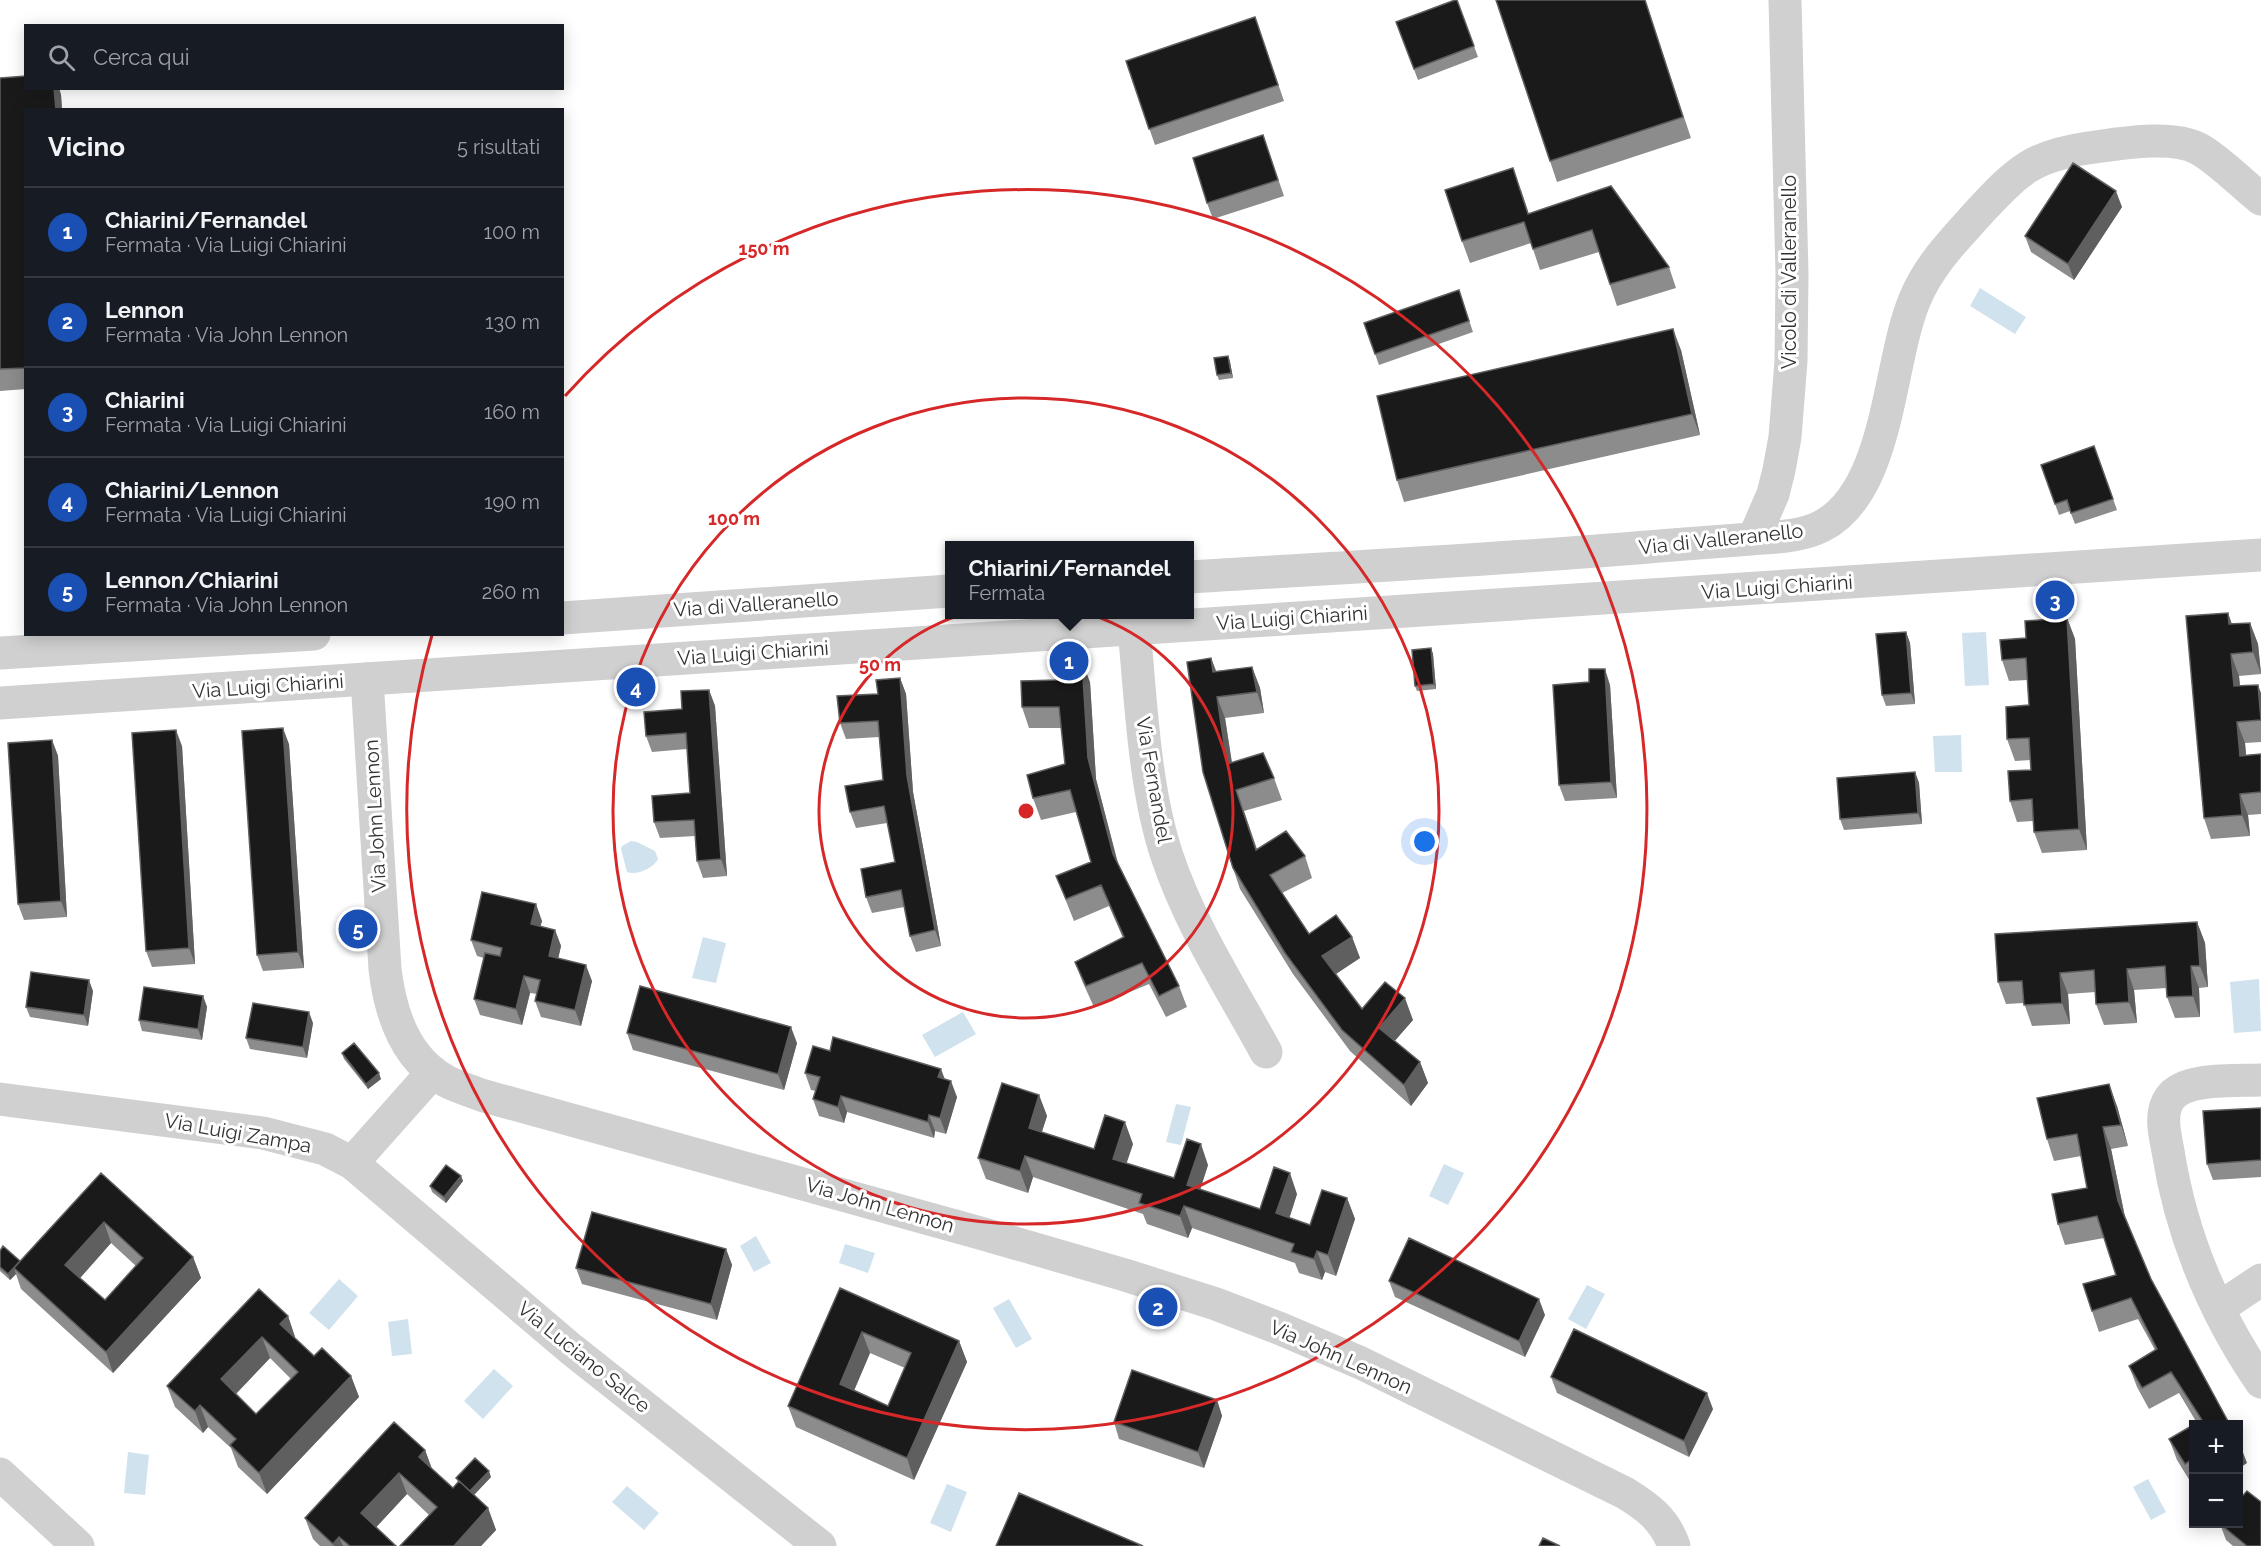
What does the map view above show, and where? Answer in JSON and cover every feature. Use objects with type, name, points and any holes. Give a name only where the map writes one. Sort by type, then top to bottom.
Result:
[{"type":"street","name":"Vicolo di Valleranello","points":[[1754,538],[1773,494],[1779,470],[1785,437],[1791,361],[1792,274],[1785,0]]},
{"type":"street","name":"Via di Valleranello","points":[[1194,577],[1649,547],[1790,535],[1815,529],[1832,520],[1853,500],[1867,474],[1876,451],[1905,328],[1921,286],[1944,250],[2025,167],[2042,159],[2070,151],[2139,143],[2180,143],[2193,146],[2205,153],[2261,199]]},
{"type":"street","name":"Via Luigi Chiarini","points":[[0,703],[2261,555]]},
{"type":"street","name":"Via di Valleranello","points":[[564,618],[945,591]]},
{"type":"street","name":"Via Fernandel","points":[[1134,629],[1151,780],[1166,853],[1186,906],[1266,1052]]},
{"type":"street","points":[[0,653],[281,636]]},
{"type":"street","name":"Via John Lennon","points":[[367,679],[386,984],[399,1029],[416,1054],[433,1072],[452,1084],[481,1095],[980,1233],[1125,1275],[1242,1313],[1361,1364],[1625,1493],[1654,1513],[1666,1528],[1674,1546]]},
{"type":"street","points":[[352,1163],[433,1072]]},
{"type":"street","points":[[2261,1080],[2189,1085],[2175,1092],[2164,1111],[2164,1128],[2170,1166],[2194,1254],[2219,1308],[2261,1382]]},
{"type":"street","name":"Via Luigi Zampa","points":[[0,1099],[263,1133],[325,1149],[352,1163]]},
{"type":"street","name":"Via Luciano Salce","points":[[352,1163],[571,1349],[820,1546]]},
{"type":"street","points":[[2219,1308],[2261,1280]]},
{"type":"street","points":[[0,1474],[78,1546]]},
{"type":"water","points":[[1980,288],[2026,317],[2015,334],[1970,306]]},
{"type":"water","points":[[1986,632],[1989,685],[1965,686],[1962,633]]},
{"type":"water","points":[[1961,735],[1962,772],[1935,772],[1933,736]]},
{"type":"water","points":[[631,841],[655,851],[658,859],[656,862],[640,872],[627,872],[621,849]]},
{"type":"water","points":[[703,937],[726,943],[716,983],[692,978]]},
{"type":"water","points":[[2259,979],[2261,1031],[2234,1033],[2230,982]]},
{"type":"water","points":[[963,1012],[976,1034],[935,1057],[922,1035]]},
{"type":"water","points":[[1176,1104],[1191,1107],[1181,1145],[1166,1142]]},
{"type":"water","points":[[1444,1164],[1464,1173],[1448,1205],[1429,1196]]},
{"type":"water","points":[[756,1236],[771,1263],[754,1272],[740,1246]]},
{"type":"water","points":[[845,1244],[875,1253],[868,1273],[839,1263]]},
{"type":"water","points":[[339,1279],[358,1296],[329,1330],[309,1313]]},
{"type":"water","points":[[1587,1285],[1605,1294],[1586,1329],[1568,1319]]},
{"type":"water","points":[[1009,1299],[1032,1339],[1016,1348],[993,1308]]},
{"type":"water","points":[[408,1319],[412,1354],[392,1356],[388,1322]]},
{"type":"water","points":[[494,1369],[513,1386],[483,1419],[464,1401]]},
{"type":"water","points":[[128,1452],[149,1455],[145,1495],[124,1493]]},
{"type":"water","points":[[2148,1479],[2166,1512],[2151,1520],[2133,1487]]},
{"type":"water","points":[[947,1484],[967,1492],[951,1532],[930,1523]]},
{"type":"water","points":[[627,1486],[659,1513],[644,1530],[612,1502]]},
{"type":"building","points":[[1457,0],[1474,46],[1414,69],[1396,22]]},
{"type":"building","points":[[1496,0],[1645,0],[1683,117],[1550,161]]},
{"type":"building","points":[[1255,17],[1278,85],[1149,129],[1126,61]]},
{"type":"building","points":[[24,76],[24,90],[54,90],[56,108],[24,108],[24,368],[0,369],[0,78]]},
{"type":"building","points":[[1263,135],[1278,180],[1207,203],[1193,158]]},
{"type":"building","points":[[2073,163],[2116,191],[2068,264],[2025,236]]},
{"type":"building","points":[[1513,168],[1528,214],[1611,186],[1669,267],[1610,284],[1592,230],[1533,249],[1524,222],[1462,241],[1445,190]]},
{"type":"building","points":[[1459,290],[1469,321],[1375,354],[1364,323]]},
{"type":"building","points":[[1673,329],[1692,414],[1397,480],[1377,396]]},
{"type":"building","points":[[1228,356],[1231,373],[1217,375],[1214,358]]},
{"type":"building","points":[[2094,446],[2113,499],[2071,513],[2067,500],[2055,504],[2041,465]]},
{"type":"building","points":[[2228,613],[2229,624],[2250,623],[2253,652],[2231,654],[2234,686],[2258,685],[2261,720],[2237,722],[2240,756],[2261,754],[2261,792],[2240,794],[2242,815],[2204,818],[2186,616]]},
{"type":"building","points":[[2067,618],[2079,829],[2034,832],[2032,799],[2010,801],[2008,771],[2031,770],[2029,738],[2007,739],[2006,707],[2029,705],[2026,658],[2002,660],[2000,640],[2026,638],[2025,621]]},
{"type":"building","points":[[1906,632],[1911,693],[1882,695],[1876,634]]},
{"type":"building","points":[[1431,648],[1434,684],[1415,686],[1412,650]]},
{"type":"building","points":[[1211,658],[1213,672],[1252,667],[1257,692],[1217,697],[1227,764],[1263,753],[1274,778],[1236,790],[1256,850],[1286,831],[1305,856],[1270,875],[1309,934],[1336,915],[1352,937],[1322,956],[1362,1009],[1385,982],[1405,998],[1379,1028],[1420,1062],[1404,1085],[1342,1030],[1285,953],[1233,868],[1203,772],[1187,662]]},
{"type":"building","points":[[1082,661],[1088,758],[1113,854],[1179,986],[1159,996],[1142,963],[1086,986],[1075,962],[1124,937],[1101,885],[1066,899],[1056,876],[1091,862],[1070,790],[1033,798],[1027,775],[1065,764],[1059,707],[1022,707],[1021,681],[1058,680],[1056,662]]},
{"type":"building","points":[[1589,669],[1605,669],[1611,782],[1559,785],[1553,685],[1589,682]]},
{"type":"building","points":[[900,678],[907,776],[935,930],[910,936],[901,890],[866,897],[861,869],[895,862],[884,806],[850,812],[845,786],[883,780],[878,721],[840,723],[837,696],[878,694],[876,680]]},
{"type":"building","points":[[709,690],[721,859],[697,861],[694,820],[654,822],[652,796],[690,793],[686,733],[646,736],[644,712],[682,709],[681,691]]},
{"type":"building","points":[[283,728],[298,952],[257,955],[242,731]]},
{"type":"building","points":[[176,730],[189,948],[146,951],[132,733]]},
{"type":"building","points":[[52,740],[61,901],[18,904],[8,743]]},
{"type":"building","points":[[1915,772],[1918,813],[1840,819],[1837,778]]},
{"type":"building","points":[[482,892],[536,904],[531,924],[555,930],[549,956],[586,965],[575,1010],[535,1001],[540,980],[524,976],[516,1009],[474,999],[485,953],[500,956],[502,948],[471,940]]},
{"type":"building","points":[[2197,922],[2200,966],[2191,966],[2193,996],[2167,997],[2165,966],[2127,969],[2129,1002],[2096,1004],[2094,970],[2060,973],[2062,1003],[2024,1005],[2022,981],[1998,982],[1995,934]]},
{"type":"building","points":[[31,972],[89,980],[84,1015],[26,1007]]},
{"type":"building","points":[[640,986],[791,1027],[778,1074],[627,1033]]},
{"type":"building","points":[[144,987],[203,996],[198,1029],[139,1020]]},
{"type":"building","points":[[253,1003],[309,1012],[303,1047],[246,1038]]},
{"type":"building","points":[[833,1037],[941,1069],[938,1077],[951,1081],[940,1118],[929,1115],[928,1122],[841,1096],[838,1107],[813,1099],[820,1077],[805,1073],[813,1046],[830,1051]]},
{"type":"building","points":[[354,1043],[379,1073],[366,1084],[342,1053]]},
{"type":"building","points":[[1002,1083],[1039,1095],[1029,1128],[1094,1149],[1105,1115],[1125,1122],[1113,1159],[1174,1178],[1187,1139],[1201,1144],[1187,1185],[1260,1209],[1274,1167],[1290,1173],[1276,1213],[1310,1225],[1322,1190],[1347,1198],[1328,1255],[1317,1251],[1314,1259],[1291,1252],[1294,1244],[1184,1206],[1180,1216],[1139,1203],[1142,1194],[1025,1156],[1020,1171],[978,1158]]},
{"type":"building","points":[[2109,1084],[2121,1125],[2103,1127],[2118,1201],[2151,1279],[2227,1420],[2202,1420],[2171,1372],[2142,1388],[2129,1366],[2157,1349],[2131,1298],[2092,1311],[2083,1284],[2116,1275],[2097,1216],[2058,1224],[2052,1194],[2087,1188],[2077,1134],[2047,1139],[2037,1098]]},
{"type":"building","points":[[2261,1108],[2261,1160],[2207,1164],[2203,1111]]},
{"type":"building","points":[[446,1165],[461,1176],[444,1197],[430,1186]]},
{"type":"building","points":[[101,1173],[193,1257],[106,1352],[14,1268]],"holes":[[[104,1222],[143,1258],[105,1300],[65,1265]]]},
{"type":"building","points":[[592,1212],[726,1249],[711,1304],[576,1268]]},
{"type":"building","points":[[1409,1238],[1539,1299],[1519,1341],[1389,1281]]},
{"type":"building","points":[[3,1246],[20,1261],[8,1274],[0,1267],[0,1251]]},
{"type":"building","points":[[840,1288],[959,1341],[907,1458],[788,1406]],"holes":[[[862,1332],[911,1353],[888,1406],[840,1384]]]},
{"type":"building","points":[[259,1289],[288,1316],[280,1324],[314,1356],[322,1348],[351,1376],[259,1473],[230,1445],[236,1439],[200,1405],[195,1411],[167,1386]],"holes":[[[262,1337],[298,1372],[256,1414],[221,1379]]]},
{"type":"building","points":[[1574,1329],[1707,1393],[1684,1441],[1551,1377]]},
{"type":"building","points":[[1132,1370],[1217,1400],[1198,1452],[1114,1422]]},
{"type":"building","points":[[394,1422],[425,1450],[419,1457],[453,1488],[459,1481],[488,1508],[454,1546],[400,1546],[437,1507],[399,1473],[361,1513],[396,1546],[350,1546],[339,1537],[333,1544],[305,1518]]},
{"type":"building","points":[[2189,1427],[2189,1462],[2185,1464],[2169,1439]]},
{"type":"building","points":[[475,1458],[489,1471],[470,1491],[456,1478]]},
{"type":"building","points":[[2247,1491],[2261,1502],[2261,1546],[2247,1546],[2225,1528],[2243,1528],[2243,1495]]},
{"type":"building","points":[[1019,1493],[1143,1546],[996,1546]]},
{"type":"building","points":[[1543,1538],[1560,1546],[1539,1546]]},
{"type":"place","name":"Chiarini","points":[[2055,600]]},
{"type":"place","name":"Chiarini/Fernandel","points":[[1069,661]]},
{"type":"place","name":"Chiarini/Lennon","points":[[636,687]]},
{"type":"place","name":"Lennon/Chiarini","points":[[358,929]]},
{"type":"place","name":"Lennon","points":[[1158,1307]]}]
